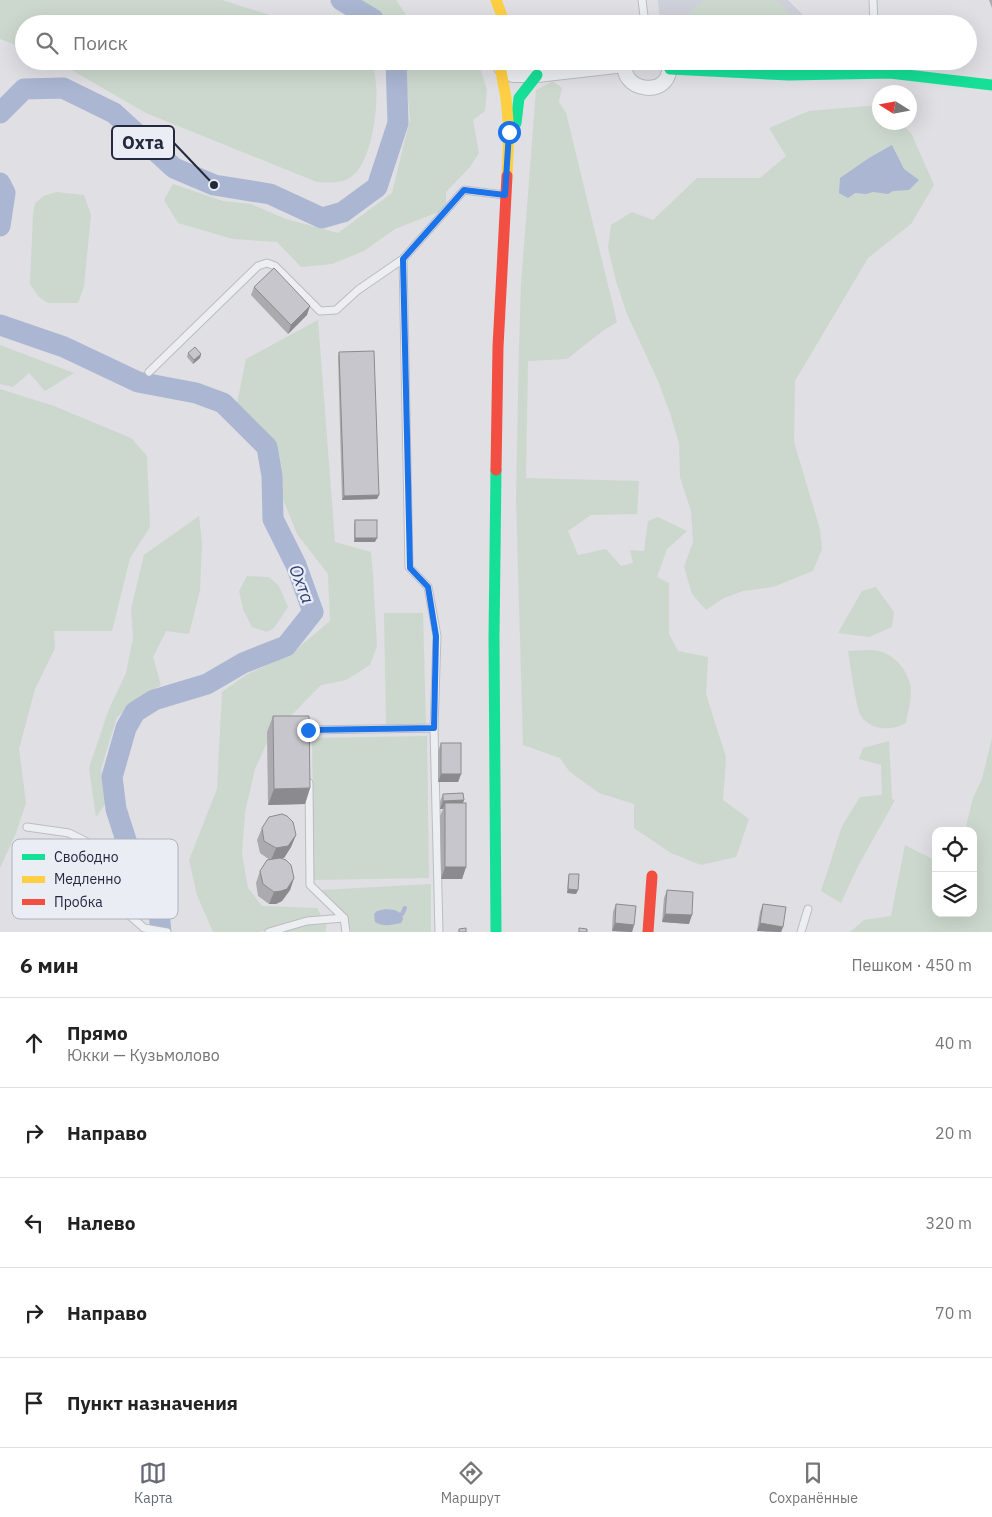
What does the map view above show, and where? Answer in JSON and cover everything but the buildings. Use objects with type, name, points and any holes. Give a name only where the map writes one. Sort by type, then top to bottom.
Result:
[{"type":"main road","points":[[496,0],[502,15]]},
{"type":"main road","points":[[496,932],[494,638],[498,347],[509,132],[504,70]]},
{"type":"main road","points":[[725,70],[781,75],[876,70],[992,85]]},
{"type":"main road","points":[[508,153],[515,134],[519,98],[537,75]]},
{"type":"main road","points":[[648,932],[652,876]]},
{"type":"street","points":[[509,70],[514,75],[537,75],[575,70]]},
{"type":"street","points":[[624,70],[633,84],[644,89],[656,88],[665,80],[668,70]]},
{"type":"lane","points":[[642,0],[644,15]]},
{"type":"lane","points":[[872,0],[873,15]]},
{"type":"lane","points":[[149,372],[258,266],[267,263],[275,266],[320,310],[336,310],[358,290],[403,259],[464,190],[505,195]]},
{"type":"lane","points":[[403,259],[410,568],[428,587],[436,636],[434,728],[439,932]]},
{"type":"lane","points":[[309,750],[308,730],[434,728]]},
{"type":"lane","points":[[309,779],[310,885],[344,918],[346,932]]},
{"type":"lane","points":[[27,827],[68,833],[81,839]]},
{"type":"lane","points":[[801,932],[808,908]]},
{"type":"lane","points":[[269,932],[307,921],[344,918]]},
{"type":"lane","points":[[134,919],[144,928],[167,932]]},
{"type":"shaded area","points":[[0,0],[222,0],[270,15],[15,15],[15,45],[0,39]]},
{"type":"shaded area","points":[[361,0],[396,0],[406,15],[375,15]]},
{"type":"shaded area","points":[[658,0],[788,0],[803,15],[659,15]]},
{"type":"shaded area","points":[[705,0],[773,0],[791,15],[689,15],[698,4]]},
{"type":"shaded area","points":[[72,70],[373,70],[374,72],[376,104],[371,140],[366,156],[359,169],[351,177],[339,182],[317,182],[146,113]]},
{"type":"shaded area","points":[[405,70],[481,71],[487,90],[485,111],[473,120],[479,153],[470,167],[446,192],[446,209],[395,229],[364,251],[332,264],[301,267],[277,242],[233,239],[178,223],[164,200],[173,184],[223,201],[251,204],[286,219],[338,233],[392,193],[410,119]]},
{"type":"shaded area","points":[[553,81],[562,88],[559,102],[566,113],[617,322],[567,359],[528,361],[526,478],[639,481],[637,514],[591,515],[568,531],[578,555],[606,549],[621,566],[633,563],[630,550],[644,551],[648,521],[658,517],[687,531],[667,549],[657,577],[669,583],[669,634],[678,651],[708,657],[706,694],[726,757],[723,800],[749,819],[736,857],[701,865],[671,853],[634,828],[634,804],[599,793],[569,771],[560,758],[523,745],[516,498],[521,285],[536,90]]},
{"type":"shaded area","points":[[872,106],[872,130],[908,130],[912,135],[934,185],[911,224],[868,258],[795,381],[794,442],[820,529],[822,549],[813,571],[773,587],[743,591],[724,598],[706,610],[692,594],[684,567],[693,542],[691,511],[680,477],[679,443],[658,381],[627,314],[616,281],[608,248],[611,225],[632,212],[653,220],[697,178],[760,178],[786,156],[769,128],[809,111]]},
{"type":"shaded area","points":[[56,192],[84,195],[91,215],[84,286],[78,303],[48,303],[39,297],[30,284],[35,203],[44,196]]},
{"type":"shaded area","points":[[318,320],[335,542],[371,552],[377,646],[370,665],[346,680],[321,685],[269,738],[255,769],[245,812],[242,854],[248,888],[262,906],[317,908],[327,926],[325,932],[275,932],[289,924],[260,932],[213,932],[197,895],[189,860],[217,789],[222,692],[246,675],[292,653],[330,621],[328,574],[297,534],[281,494],[273,446],[236,408],[246,359]]},
{"type":"shaded area","points":[[0,345],[74,373],[45,391],[29,373],[13,387],[0,384]]},
{"type":"shaded area","points":[[0,389],[54,406],[131,438],[147,456],[150,527],[130,558],[112,631],[54,631],[55,648],[35,689],[19,749],[26,803],[16,833],[0,868]]},
{"type":"shaded area","points":[[199,516],[202,543],[200,590],[189,634],[166,631],[153,657],[161,685],[139,698],[117,717],[101,769],[106,803],[96,817],[89,768],[109,709],[126,673],[133,638],[131,609],[144,555]]},
{"type":"shaded area","points":[[247,576],[269,577],[279,586],[288,607],[274,628],[267,632],[252,627],[243,609],[239,591]]},
{"type":"shaded area","points":[[876,587],[894,612],[892,627],[869,637],[838,633],[862,591]]},
{"type":"shaded area","points":[[384,613],[423,613],[426,724],[386,724]]},
{"type":"shaded area","points":[[848,651],[879,651],[899,663],[906,673],[911,689],[906,723],[900,726],[882,728],[870,725],[865,721],[859,712]]},
{"type":"shaded area","points":[[427,736],[429,878],[314,880],[312,738]]},
{"type":"shaded area","points":[[992,738],[992,932],[850,932],[864,920],[891,916],[905,845],[932,859],[932,917],[977,917],[977,827],[966,827],[973,798],[982,779]]},
{"type":"shaded area","points":[[889,741],[892,799],[895,800],[857,868],[841,903],[821,891],[842,826],[860,797],[882,795],[881,765],[859,759],[863,748]]},
{"type":"shaded area","points":[[431,884],[431,932],[351,932],[347,916],[321,890]]},
{"type":"water","points":[[892,145],[904,169],[919,180],[909,190],[893,191],[888,194],[873,192],[866,194],[855,193],[848,198],[839,193],[840,178]]},
{"type":"water","points":[[395,910],[402,914],[403,919],[401,923],[384,925],[375,922],[374,914],[377,911]]},
{"type":"waterway","name":"Охта","points":[[341,0],[366,15]]},
{"type":"waterway","name":"Охта","points":[[0,113],[24,89],[63,88],[114,113],[174,168],[214,185],[270,194],[322,218],[343,212],[377,187],[398,123],[396,70]]},
{"type":"waterway","name":"Охта","points":[[0,183],[5,193],[0,226]]},
{"type":"waterway","name":"Охта","points":[[0,325],[64,347],[138,382],[196,393],[223,403],[267,447],[272,476],[273,519],[296,565],[313,612],[286,646],[243,663],[207,684],[154,700],[135,712],[126,728],[112,777],[116,809],[126,839]]},
{"type":"waterway","points":[[402,914],[405,908]]},
{"type":"waterway","name":"Охта","points":[[160,919],[161,932]]},
{"type":"traffic: fast","points":[[690,70],[789,75],[890,73],[992,85]]},
{"type":"traffic: fast","points":[[516,123],[519,98],[537,75]]},
{"type":"traffic: fast","points":[[496,470],[494,638],[496,932]]},
{"type":"traffic: slow","points":[[496,0],[502,15]]},
{"type":"traffic: slow","points":[[501,70],[506,98],[509,132],[507,176]]},
{"type":"traffic: jam","points":[[496,470],[498,347],[507,176]]},
{"type":"traffic: jam","points":[[648,932],[652,876]]},
{"type":"place","name":"Охта","points":[[214,185]]},
{"type":"route","points":[[308,730],[434,728],[436,636],[428,587],[410,568],[403,259],[464,190],[505,195],[509,132]]}]
